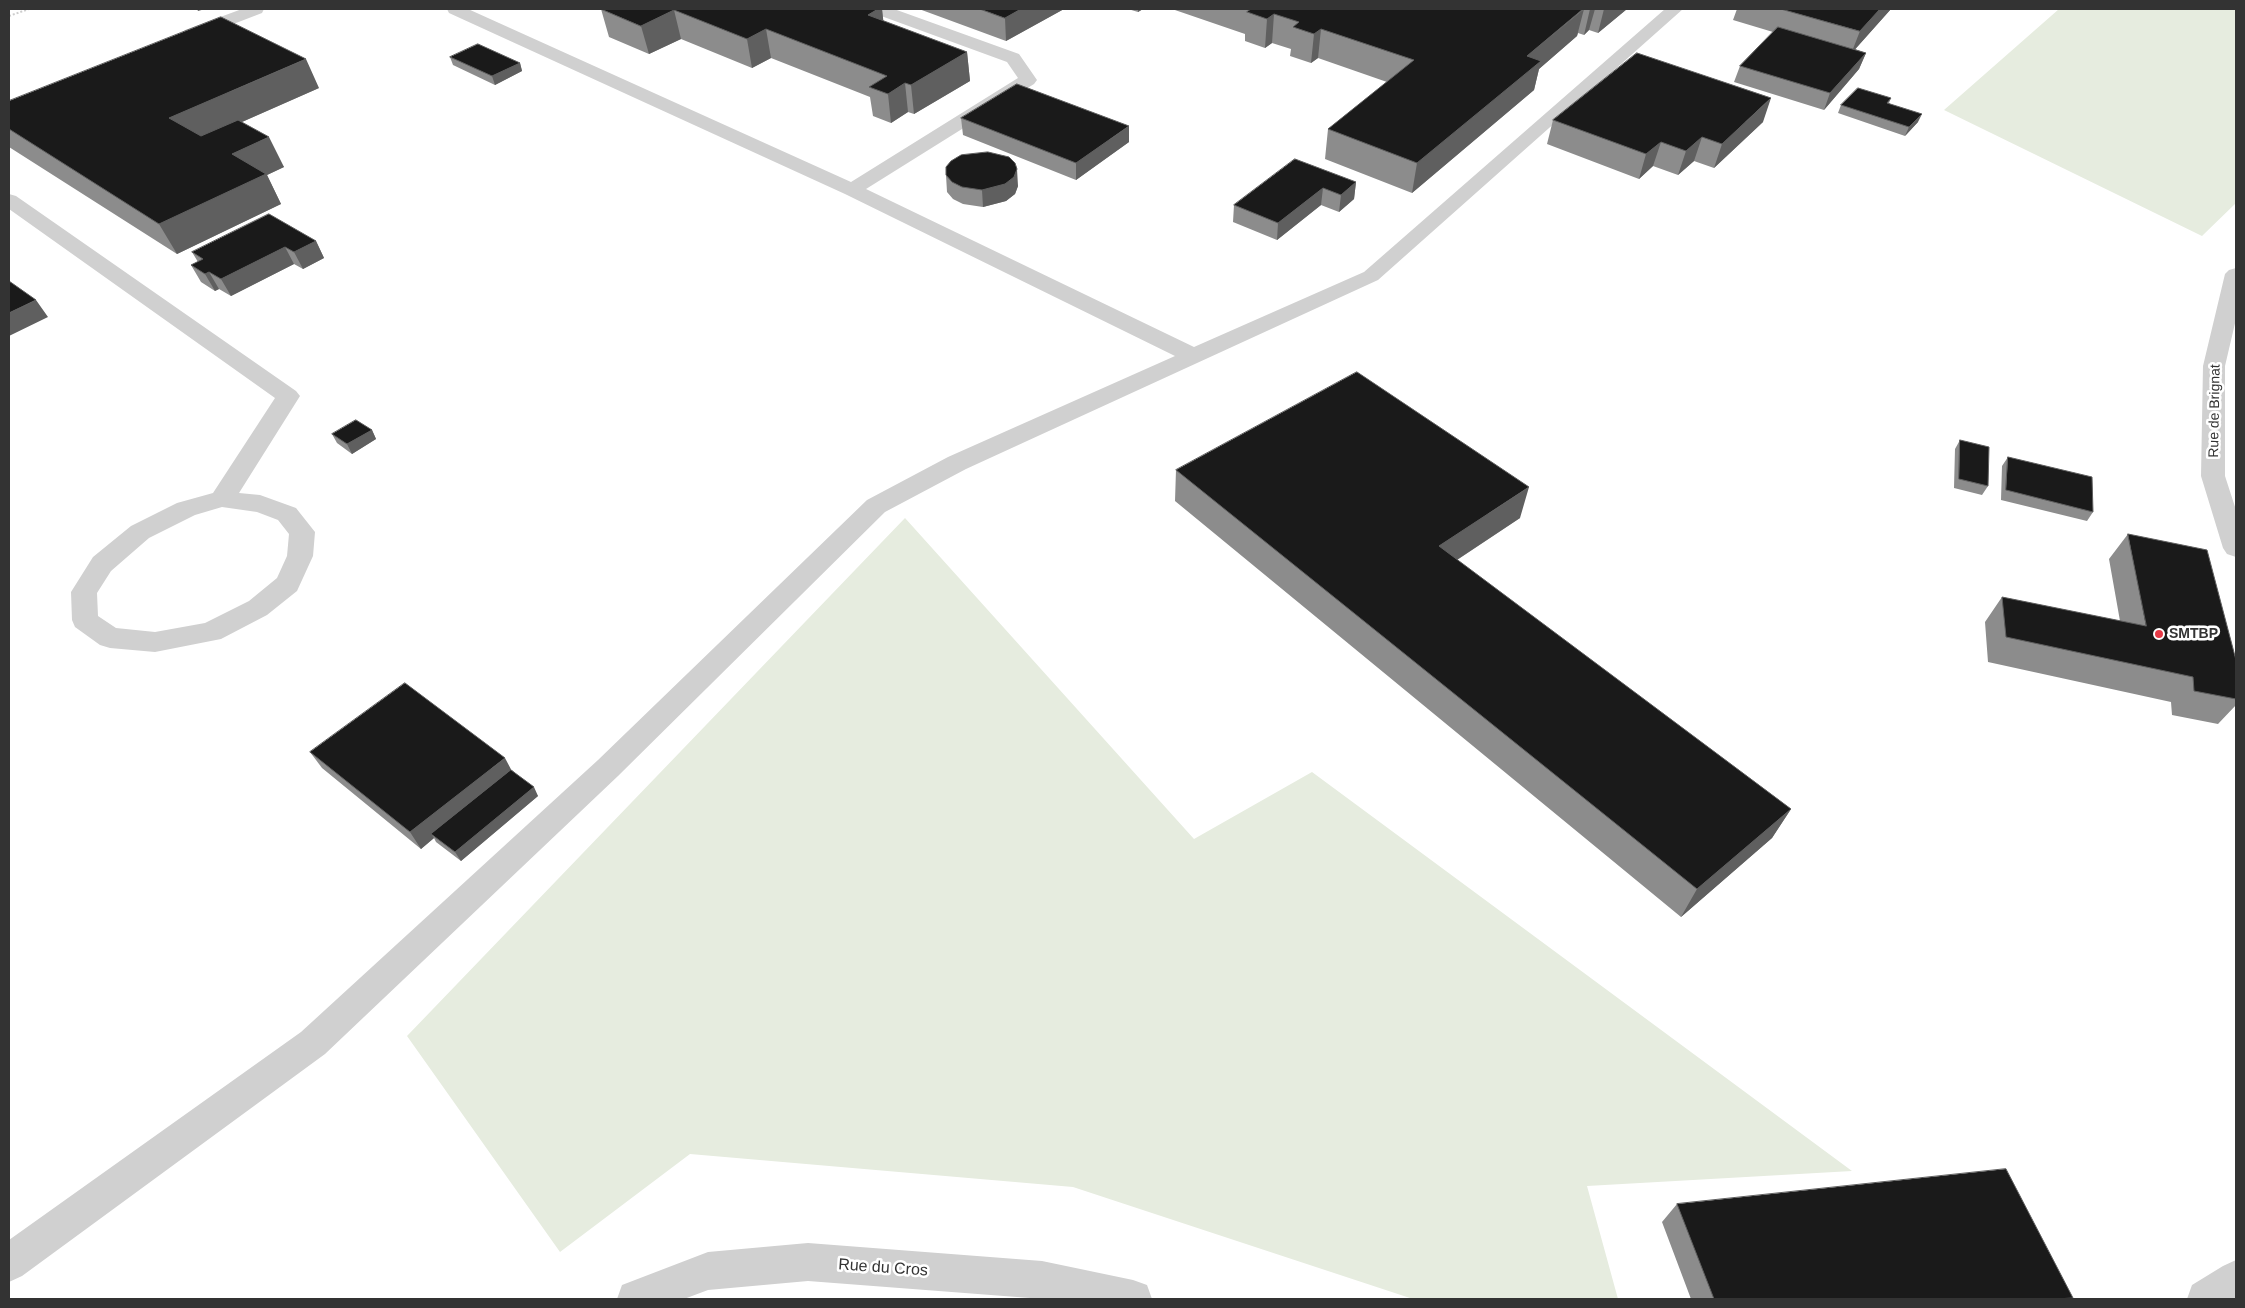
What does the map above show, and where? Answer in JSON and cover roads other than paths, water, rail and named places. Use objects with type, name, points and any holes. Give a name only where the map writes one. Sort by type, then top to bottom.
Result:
[{"type":"street","points":[[176,41],[256,9]]},
{"type":"street","points":[[455,9],[852,190],[1194,356]]},
{"type":"street","points":[[852,190],[1028,80],[1013,58],[879,9]]},
{"type":"street","points":[[9,1263],[313,1043],[608,768],[876,506],[957,463],[1371,276],[1675,9]]},
{"type":"street","points":[[9,200],[288,396],[222,499],[186,509],[140,532],[102,564],[84,592],[86,620],[110,638],[155,642],[211,632],[258,608],[288,584],[300,556],[302,532],[287,514],[260,504],[222,499]]},
{"type":"street","name":"Rue de Brignat","points":[[2236,274],[2214,366],[2213,476],[2236,548]]},
{"type":"street","name":"Rue du Cros","points":[[636,1299],[708,1272],[808,1262],[1042,1280],[1133,1299]]},
{"type":"street","points":[[2206,1299],[2236,1279]]},
{"type":"place","name":"SMTBP","points":[[2159,634]]}]
